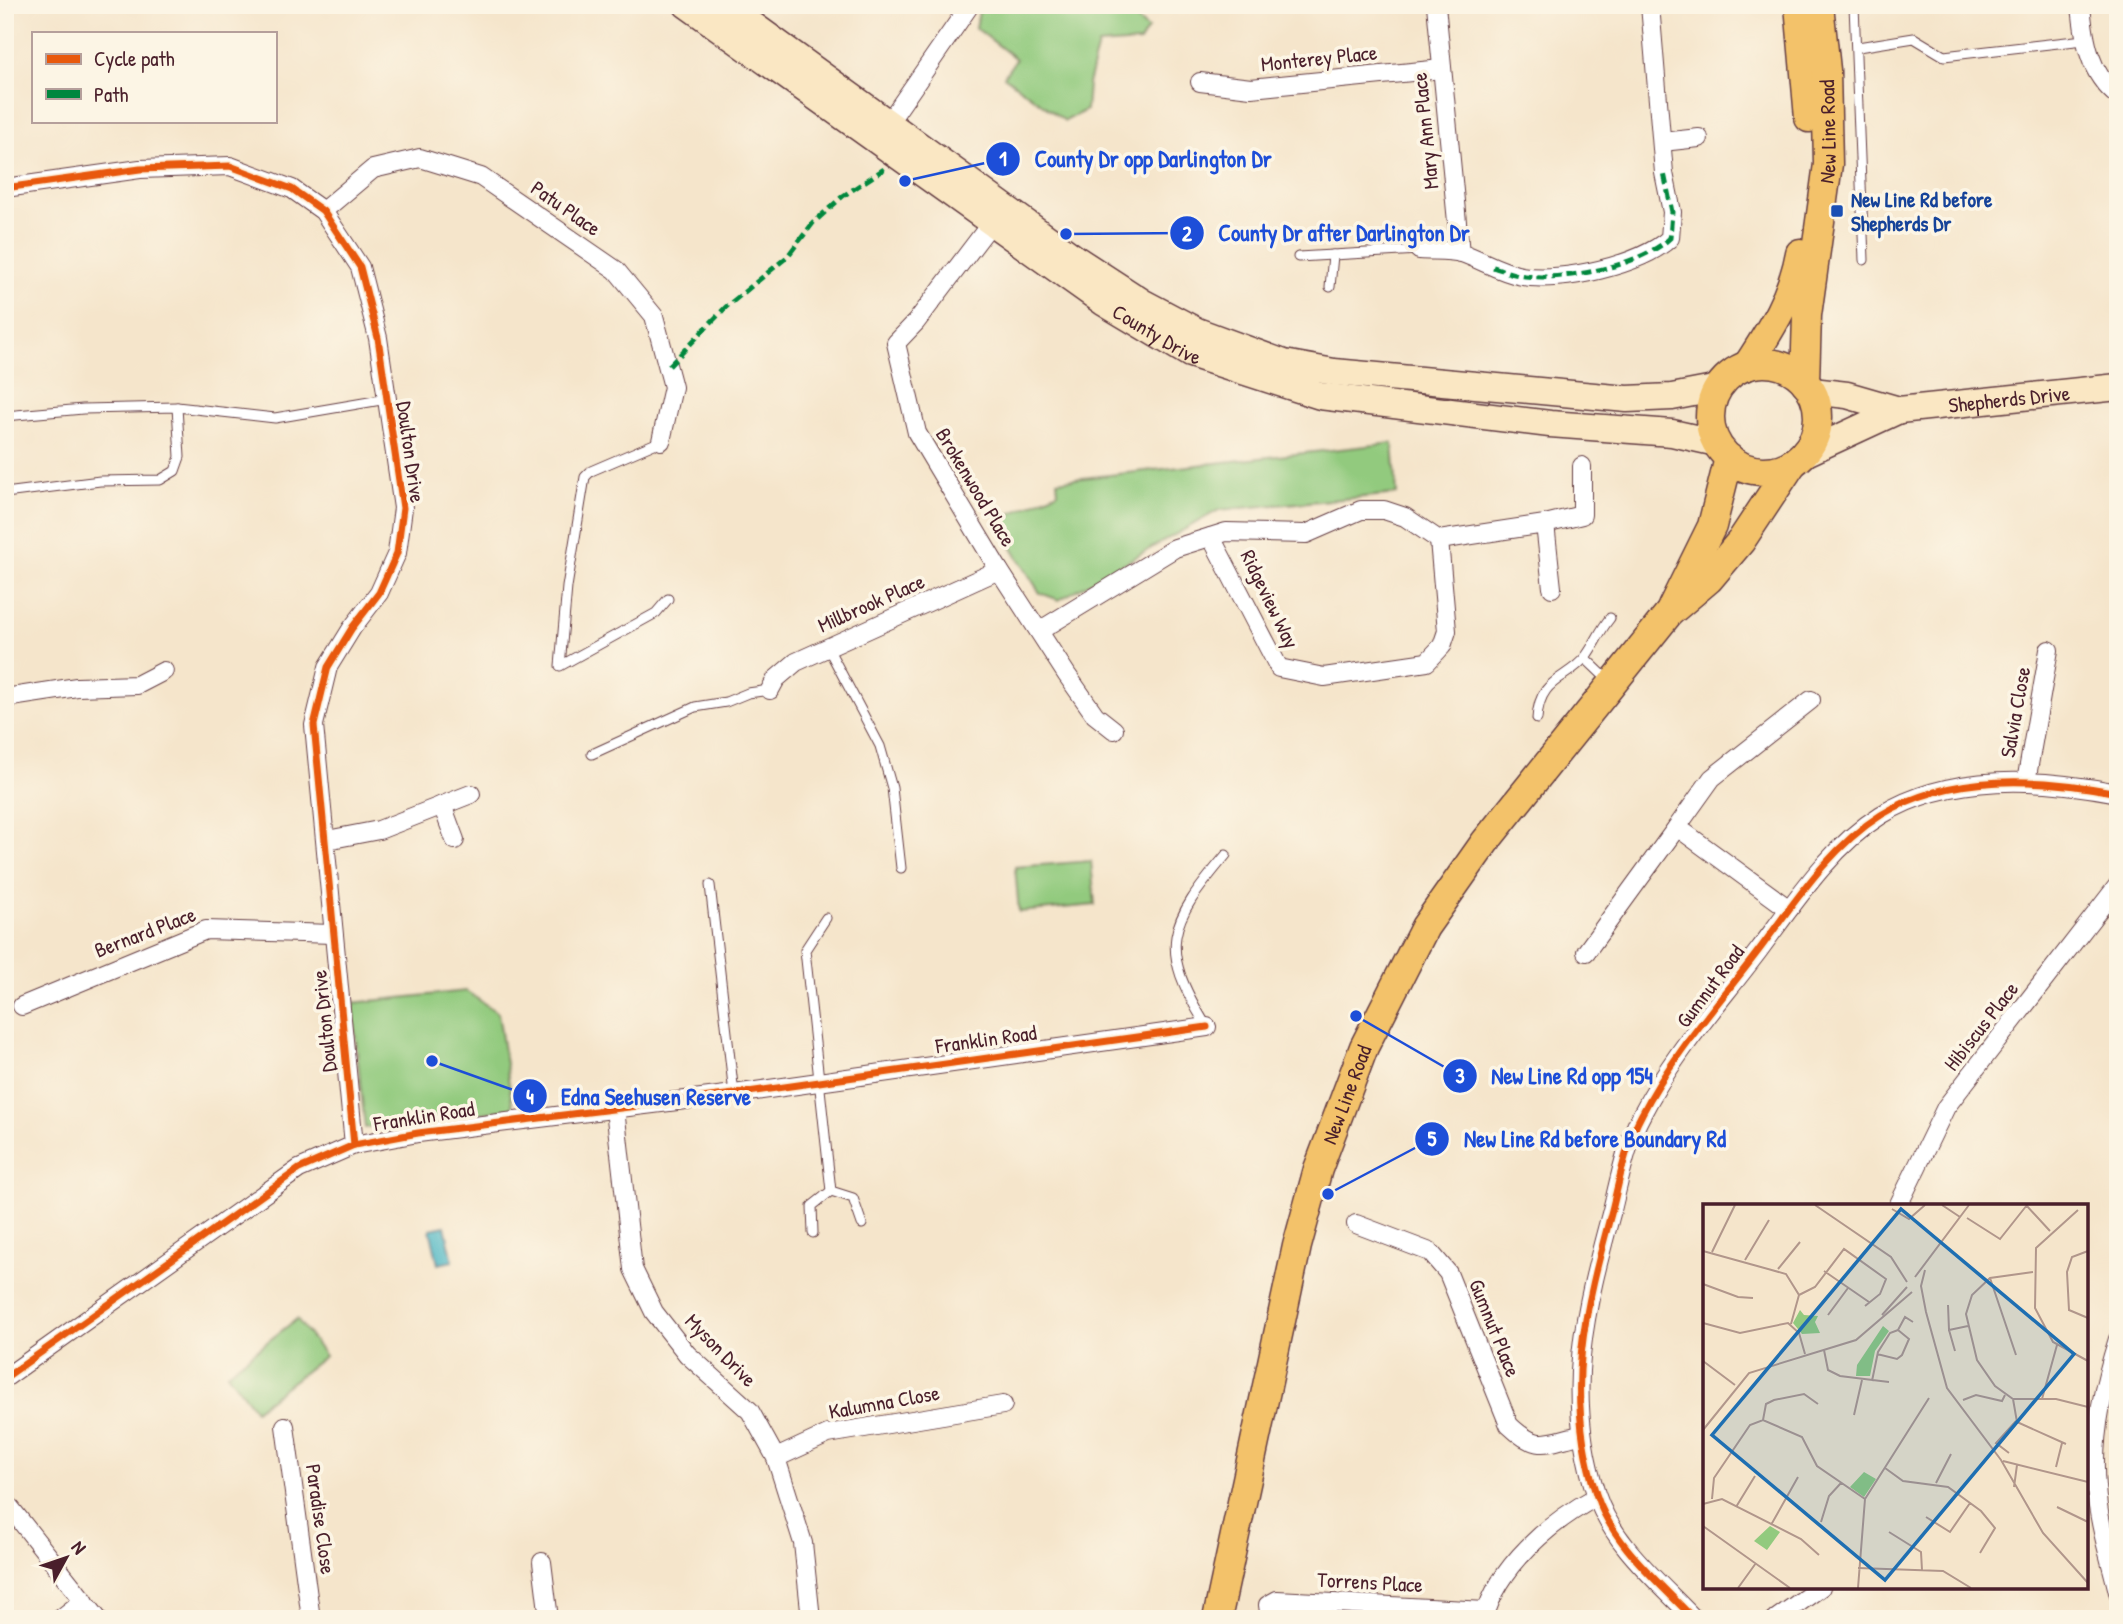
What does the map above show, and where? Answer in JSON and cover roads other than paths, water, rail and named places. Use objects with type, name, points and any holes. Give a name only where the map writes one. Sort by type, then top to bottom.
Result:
[{"type":"main road","name":"County Drive","points":[[687,5],[1142,302],[1196,331],[1284,363],[1334,372],[1627,399],[1672,397],[1719,388]]},
{"type":"main road","name":"County Drive","points":[[725,5],[992,222],[1102,302],[1190,354],[1264,379],[1334,398],[1550,424],[1672,433],[1723,450]]},
{"type":"main road","name":"New Line Road","points":[[1747,366],[1777,321],[1794,283],[1805,220],[1810,163],[1808,97],[1799,5]]},
{"type":"main road","name":"New Line Road","points":[[1808,386],[1807,315],[1828,164],[1826,69],[1819,5]]},
{"type":"main road","points":[[1778,365],[1808,386],[1817,407],[1818,424],[1814,440],[1798,459],[1776,470],[1760,471],[1743,467],[1723,450],[1710,415],[1719,388],[1731,375],[1747,366],[1778,365]]},
{"type":"main road","name":"Shepherds Drive","points":[[1808,386],[1899,410]]},
{"type":"main road","name":"Shepherds Drive","points":[[1798,459],[1899,410],[2118,387]]},
{"type":"main road","name":"New Line Road","points":[[1669,613],[1712,526],[1723,450]]},
{"type":"main road","name":"New Line Road","points":[[1217,1619],[1297,1246],[1318,1169],[1349,1082],[1425,927],[1493,832],[1669,613],[1709,579],[1741,541],[1798,459]]},
{"type":"street","points":[[883,131],[970,5]]},
{"type":"street","name":"Mary Ann Place","points":[[1436,5],[1460,253]]},
{"type":"street","points":[[1419,250],[1460,253],[1493,268],[1524,276],[1558,276],[1587,272],[1657,250],[1670,238],[1672,212],[1664,173],[1650,5]]},
{"type":"street","points":[[2081,5],[2084,40],[2093,66],[2108,88],[2118,96]]},
{"type":"street","name":"Monterey Place","points":[[1200,82],[1251,88],[1442,69]]},
{"type":"street","points":[[1662,142],[1699,138]]},
{"type":"street","name":"Patu Place","points":[[323,211],[373,169],[419,158],[481,177],[616,270],[654,316],[673,387],[662,441]]},
{"type":"street","name":"Doulton Drive","points":[[5,188],[140,169],[230,166],[292,189],[323,211],[360,267],[378,338],[403,508],[397,553],[379,593],[352,628],[328,667],[314,724],[354,1145]]},
{"type":"street","name":"Brokenwood Place","points":[[992,222],[916,322],[896,342],[917,433],[1039,631],[1095,715],[1114,730]]},
{"type":"street","points":[[1439,540],[1545,524],[1582,515],[1582,466]]},
{"type":"street","name":"Ridgeview Way","points":[[1039,631],[1175,548],[1226,532],[1306,534],[1361,510],[1384,510],[1405,517],[1439,540],[1447,631],[1442,646],[1427,662],[1324,677],[1279,668],[1211,537]]},
{"type":"street","points":[[1545,524],[1552,588]]},
{"type":"street","name":"Millbrook Place","points":[[770,690],[776,679],[796,662],[999,570]]},
{"type":"street","name":"Salvia Close","points":[[2026,782],[2049,650]]},
{"type":"street","points":[[5,698],[77,687],[137,685],[164,671]]},
{"type":"street","points":[[1586,952],[1712,778],[1811,699]]},
{"type":"street","name":"Gumnut Road","points":[[1694,1619],[1616,1536],[1596,1497],[1580,1435],[1577,1388],[1583,1322],[1628,1148],[1641,1115],[1667,1073],[1789,909],[1845,843],[1882,815],[1921,797],[1976,783],[2026,782],[2080,786],[2118,793]]},
{"type":"street","points":[[327,839],[379,830],[471,794]]},
{"type":"street","points":[[442,805],[454,840]]},
{"type":"street","points":[[1677,827],[1789,909]]},
{"type":"street","name":"Hibiscus Place","points":[[1899,1204],[1945,1107],[2118,885]]},
{"type":"street","name":"Bernard Place","points":[[22,1006],[206,930],[333,934]]},
{"type":"street","name":"Franklin Road","points":[[5,1378],[299,1170],[354,1145],[418,1133],[734,1094],[1207,1027]]},
{"type":"street","name":"Myson Drive","points":[[615,1109],[633,1269],[654,1312],[687,1354],[750,1411],[776,1458],[803,1544],[811,1619]]},
{"type":"street","name":"Gumnut Place","points":[[1356,1224],[1430,1252],[1448,1273],[1509,1425],[1527,1442],[1540,1444],[1580,1435]]},
{"type":"street","points":[[2118,1339],[2106,1376],[2091,1490],[2118,1592]]},
{"type":"street","name":"Kalumna Close","points":[[776,1458],[828,1434],[1003,1405]]},
{"type":"street","name":"Paradise Close","points":[[285,1426],[312,1619]]},
{"type":"street","name":"Torrens Place","points":[[1270,1619],[1268,1605],[1277,1600],[1485,1615],[1490,1597],[1510,1567],[1569,1511],[1596,1497]]},
{"type":"street","points":[[5,1501],[98,1619]]},
{"type":"street","points":[[542,1562],[549,1619]]},
{"type":"street","points":[[1776,1619],[1818,1589]]},
{"type":"street","points":[[60,1619],[85,1600]]},
{"type":"lane","points":[[1854,5],[1858,47],[1864,260]]},
{"type":"lane","points":[[1858,47],[1914,38],[1944,56],[2084,40]]},
{"type":"lane","points":[[1297,257],[1419,250]]},
{"type":"lane","points":[[1330,287],[1333,255]]},
{"type":"lane","points":[[5,416],[55,411],[177,407],[275,418],[387,399]]},
{"type":"lane","points":[[5,493],[60,485],[160,480],[175,471],[180,457],[177,407]]},
{"type":"lane","points":[[662,441],[591,471],[585,477],[567,587],[560,666],[656,613],[668,599]]},
{"type":"lane","points":[[1538,719],[1538,702],[1560,675],[1585,658],[1610,618]]},
{"type":"lane","points":[[828,648],[880,746],[892,788],[901,868]]},
{"type":"lane","points":[[1585,658],[1612,684]]},
{"type":"lane","points":[[592,754],[695,707],[770,690]]},
{"type":"lane","points":[[1207,1027],[1184,990],[1177,959],[1176,929],[1186,903],[1226,855]]},
{"type":"lane","points":[[710,885],[734,1094]]},
{"type":"lane","points":[[826,918],[805,950],[831,1191]]},
{"type":"lane","points":[[831,1191],[853,1198],[862,1224]]},
{"type":"lane","points":[[813,1233],[812,1206],[831,1191]]},
{"type":"water","points":[[445,1226],[453,1261],[438,1264],[430,1229]]},
{"type":"place","name":"County Dr opp Darlington Dr","points":[[905,181]]},
{"type":"place","name":"New Line Rd before Shepherds Dr","points":[[1837,211]]},
{"type":"place","name":"County Dr after Darlington Dr","points":[[1066,234]]},
{"type":"place","name":"New Line Rd opp 154","points":[[1356,1016]]},
{"type":"place","name":"Edna Seehusen Reserve","points":[[432,1061]]},
{"type":"place","name":"New Line Rd before Boundary Rd","points":[[1328,1194]]}]
